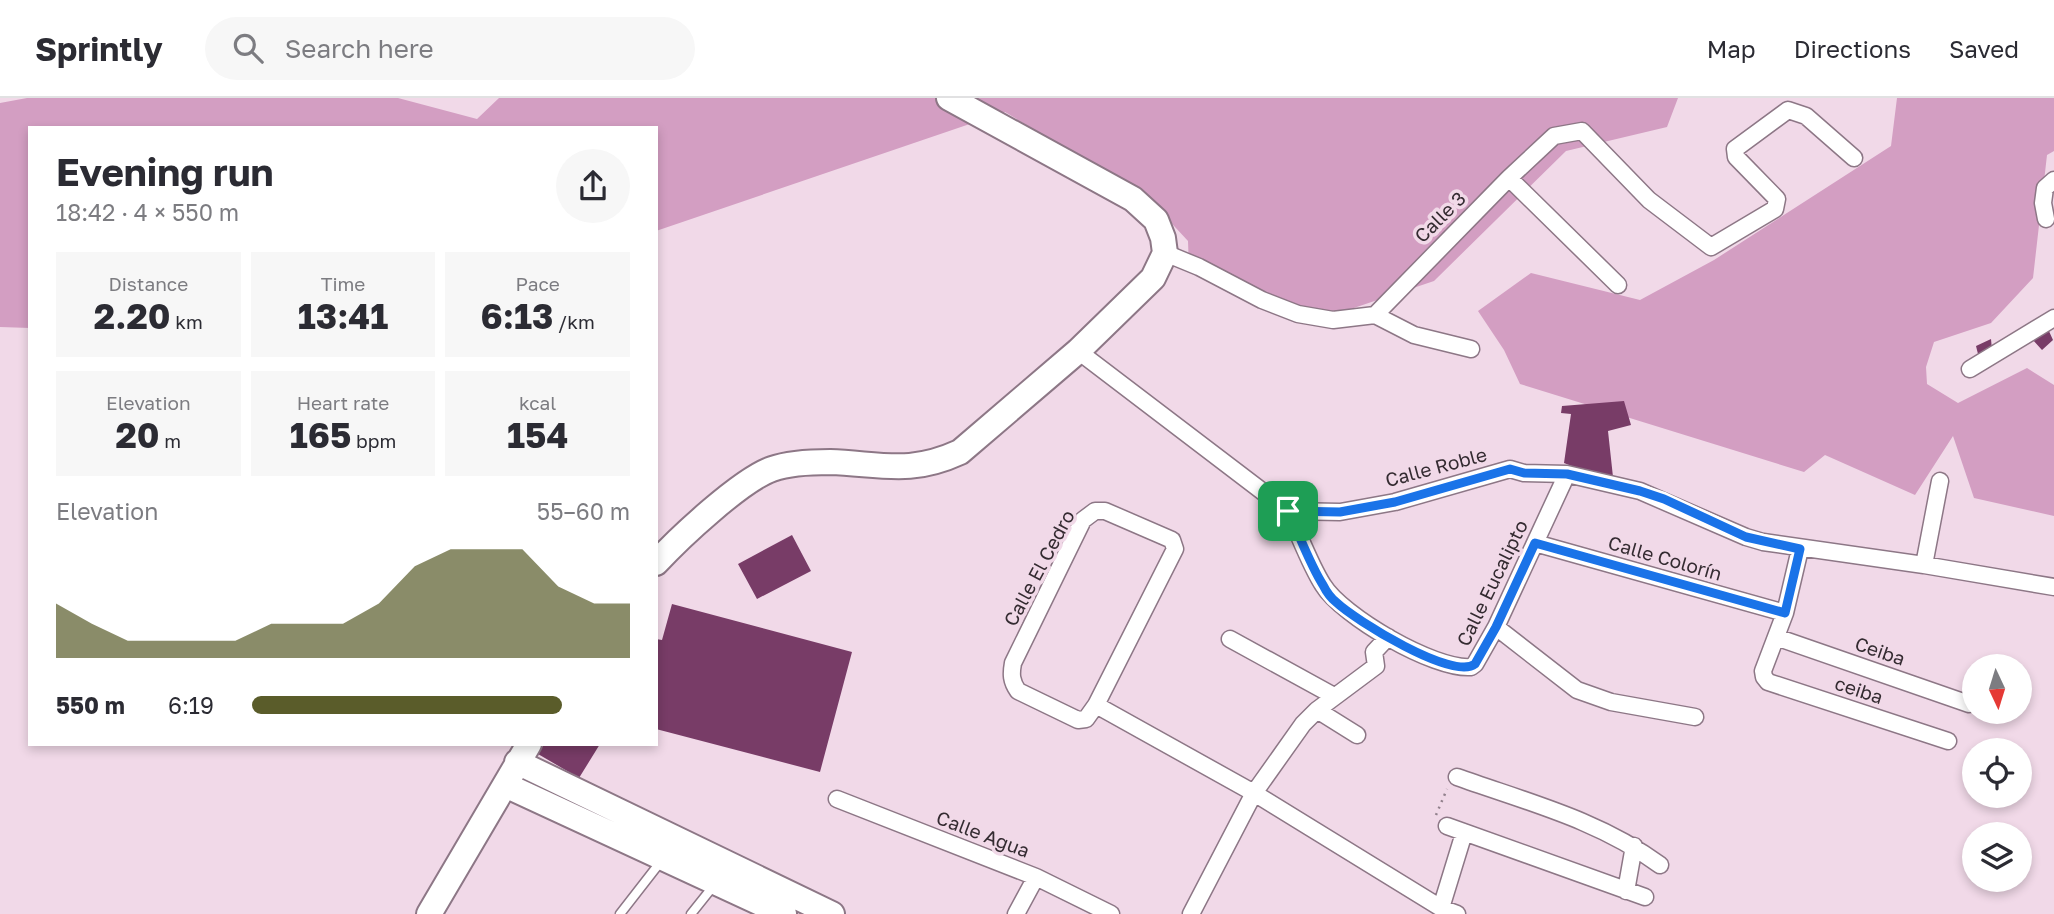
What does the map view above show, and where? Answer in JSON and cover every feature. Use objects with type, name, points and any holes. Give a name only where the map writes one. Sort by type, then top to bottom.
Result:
[{"type":"main road","points":[[658,561],[750,480],[772,469],[826,462],[917,467],[939,462],[960,452],[1077,351],[1153,278],[1164,253],[1163,237],[1156,220],[1133,199],[949,98]]},
{"type":"main road","points":[[429,914],[523,753],[832,914]]},
{"type":"main road","points":[[505,785],[784,914]]},
{"type":"street","name":"Calle 3","points":[[1376,314],[1509,178],[1554,136],[1564,132],[1582,131],[1649,200],[1711,247],[1775,209],[1777,199],[1735,157],[1735,149],[1788,110],[1806,116],[1854,158]]},
{"type":"street","points":[[1509,178],[1618,285]]},
{"type":"street","points":[[2046,219],[2043,203],[2045,188],[2054,180]]},
{"type":"street","points":[[1164,253],[1297,314],[1333,320],[1376,314],[1414,335],[1471,349]]},
{"type":"street","points":[[1970,369],[2054,318]]},
{"type":"street","points":[[1077,351],[1288,511]]},
{"type":"street","name":"Calle Roble","points":[[1288,511],[1340,512],[1395,502],[1510,469],[1524,473],[1567,474],[1664,499],[1746,537],[1800,549],[1924,565],[2054,587]]},
{"type":"street","name":"Calle Eucalipto","points":[[1288,511],[1322,584],[1336,602],[1388,638],[1435,660],[1471,667],[1496,627],[1567,474]]},
{"type":"street","points":[[1924,565],[1940,481]]},
{"type":"street","name":"Calle El Cedro","points":[[1095,511],[1105,511],[1172,540],[1175,549],[1096,705],[1086,719],[1078,720],[1018,691],[1012,683],[1011,673],[1013,663],[1083,520],[1095,511]]},
{"type":"street","name":"Calle Colorín","points":[[1535,543],[1785,613]]},
{"type":"street","points":[[1776,637],[1785,613],[1800,549]]},
{"type":"street","points":[[1496,627],[1577,690],[1611,702],[1695,717]]},
{"type":"street","name":"ceiba","points":[[1776,637],[1763,671],[1769,682],[1948,741]]},
{"type":"street","name":"Ceiba","points":[[1776,637],[1962,702]]},
{"type":"street","points":[[1191,914],[1254,793],[1303,724],[1334,696],[1376,666],[1374,652],[1388,638]]},
{"type":"street","points":[[1230,639],[1334,696]]},
{"type":"street","points":[[1096,705],[1254,793],[1441,908],[1457,914]]},
{"type":"street","points":[[1317,710],[1357,735]]},
{"type":"street","points":[[1457,777],[1596,826],[1634,846],[1660,865]]},
{"type":"street","name":"Calle Agua","points":[[837,799],[1035,877],[1111,914]]},
{"type":"street","points":[[1447,826],[1645,897]]},
{"type":"street","points":[[1441,908],[1464,833]]},
{"type":"street","points":[[1626,891],[1634,846]]},
{"type":"street","points":[[1016,914],[1035,877]]},
{"type":"lane","points":[[620,914],[664,857]]},
{"type":"lane","points":[[691,914],[717,882]]},
{"type":"path","points":[[1447,826],[1435,818],[1450,780],[1457,777]]},
{"type":"shaded area","points":[[27,98],[398,98],[477,119],[499,98],[1678,98],[1667,127],[1566,151],[1434,281],[1324,318],[1189,269],[1188,241],[1149,199],[1005,112],[658,230],[658,126],[28,126],[28,328],[0,327],[0,103]]},
{"type":"shaded area","points":[[1897,98],[2054,98],[2054,151],[2047,155],[2033,278],[1991,323],[1934,342],[1926,367],[1927,384],[1958,403],[2027,368],[2054,385],[2054,516],[1974,498],[1953,436],[1915,495],[1825,455],[1804,472],[1520,384],[1504,350],[1478,311],[1531,273],[1640,300],[1714,260],[1891,146]]},
{"type":"building","points":[[2048,329],[2053,340],[2042,350],[2031,338]]},
{"type":"building","points":[[1991,339],[1992,350],[1979,358],[1976,346]]},
{"type":"building","points":[[1624,401],[1631,425],[1608,431],[1613,477],[1587,472],[1564,463],[1571,414],[1561,413],[1562,406]]},
{"type":"building","points":[[792,535],[811,571],[757,599],[738,564]]},
{"type":"building","points":[[672,604],[852,652],[820,772],[658,730],[658,639],[662,640]]},
{"type":"building","points":[[543,746],[599,746],[579,778],[538,754]]},
{"type":"route","points":[[1510,469],[1524,473],[1567,474],[1640,491],[1664,499],[1746,537],[1800,549],[1785,613],[1535,543],[1496,627],[1475,664],[1465,668],[1435,660],[1394,641],[1336,602],[1322,584],[1288,511],[1340,512],[1395,502],[1510,469]]}]
